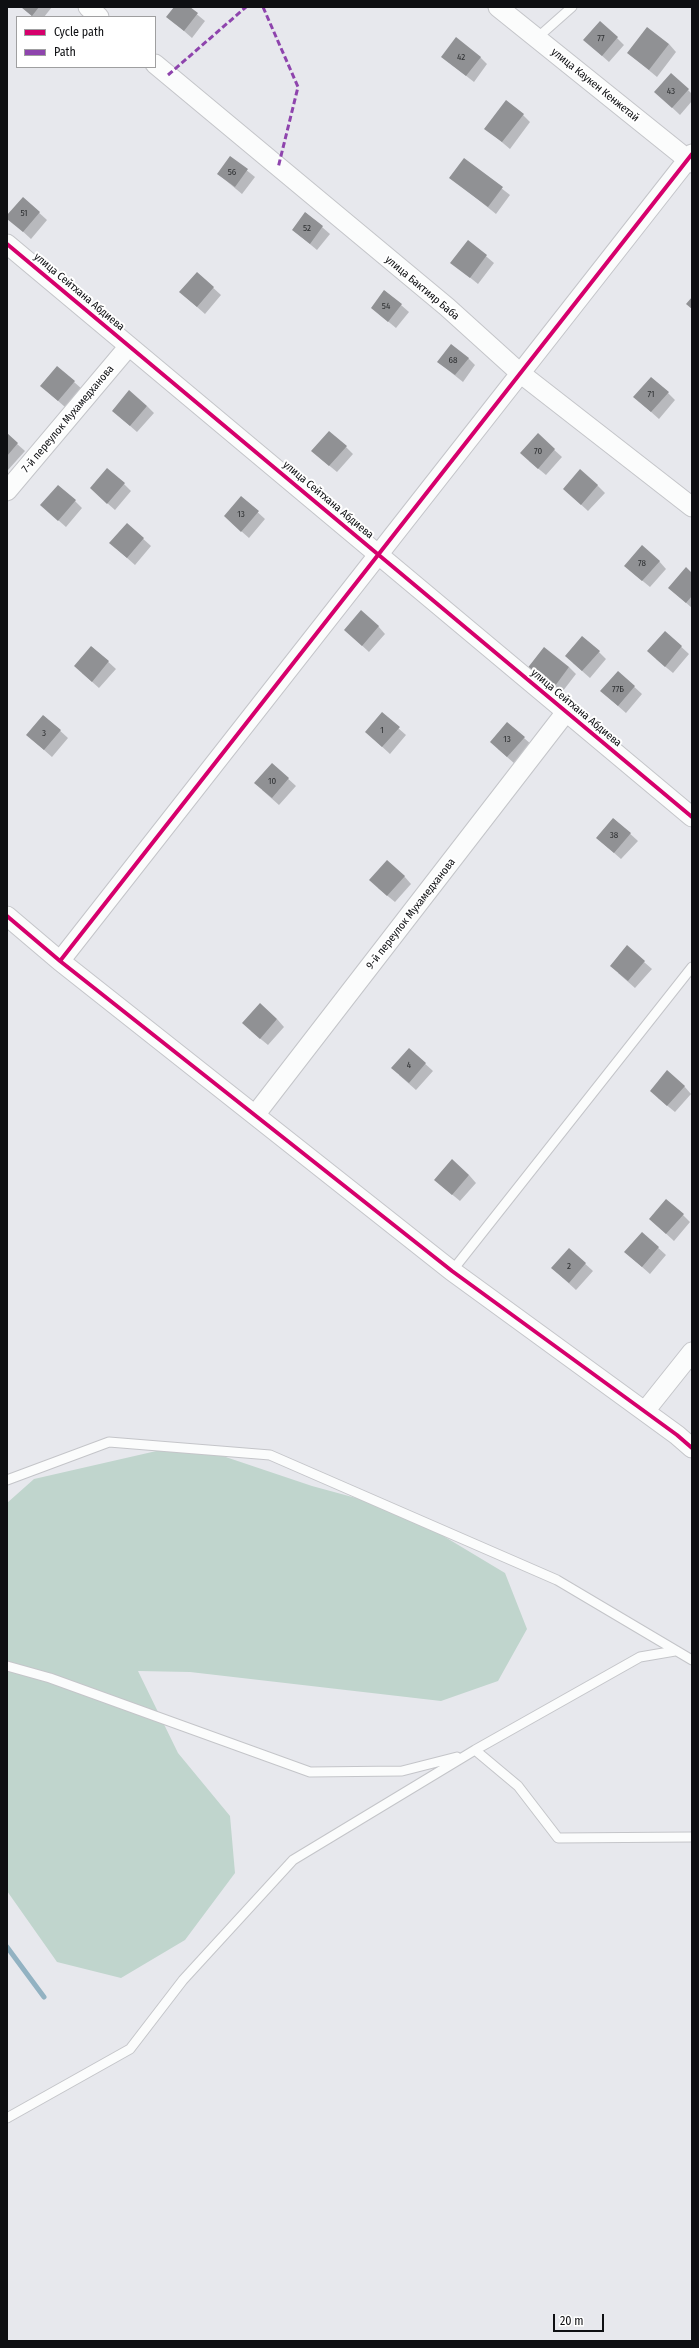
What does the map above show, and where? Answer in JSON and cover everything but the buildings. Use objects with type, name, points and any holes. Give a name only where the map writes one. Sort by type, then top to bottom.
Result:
[{"type":"street","points":[[88,7],[98,16]]},
{"type":"street","name":"улица Каукен Кенжетай","points":[[498,7],[691,159]]},
{"type":"street","name":"улица Бактияр Баба","points":[[156,65],[447,307],[520,373],[692,508]]},
{"type":"street","points":[[60,961],[520,373],[691,159]]},
{"type":"street","name":"улица Сейтхана Абдиева","points":[[7,244],[692,817]]},
{"type":"street","name":"7-й переулок Мухамедханова","points":[[7,491],[129,346]]},
{"type":"street","name":"9-й переулок Мухамедханова","points":[[256,1115],[566,712]]},
{"type":"street","points":[[7,916],[60,961],[452,1271],[645,1411],[692,1448]]},
{"type":"street","points":[[645,1411],[692,1352]]},
{"type":"lane","points":[[536,38],[572,7]]},
{"type":"lane","points":[[452,1271],[692,967]]},
{"type":"lane","points":[[7,1480],[109,1442],[270,1455],[557,1580],[692,1660]]},
{"type":"lane","points":[[7,2118],[130,2049],[183,1980],[293,1860],[461,1758],[640,1657],[675,1651]]},
{"type":"lane","points":[[7,1666],[50,1678],[310,1772],[402,1771],[456,1757],[461,1758]]},
{"type":"lane","points":[[475,1750],[518,1786],[558,1838],[692,1837]]},
{"type":"green space","points":[[187,1444],[312,1486],[400,1510],[505,1573],[527,1629],[498,1681],[441,1701],[190,1672],[138,1671],[178,1753],[230,1816],[235,1873],[185,1940],[121,1978],[57,1962],[7,1891],[7,1503],[34,1479]]},
{"type":"waterway","points":[[7,1947],[44,1997]]},
{"type":"marked path","points":[[168,75],[246,7]]},
{"type":"marked path","points":[[263,7],[298,87],[278,168]]},
{"type":"cycle path","points":[[60,961],[692,154]]},
{"type":"cycle path","points":[[7,244],[692,817]]},
{"type":"cycle path","points":[[7,916],[60,961],[452,1271],[677,1435],[692,1448]]}]
